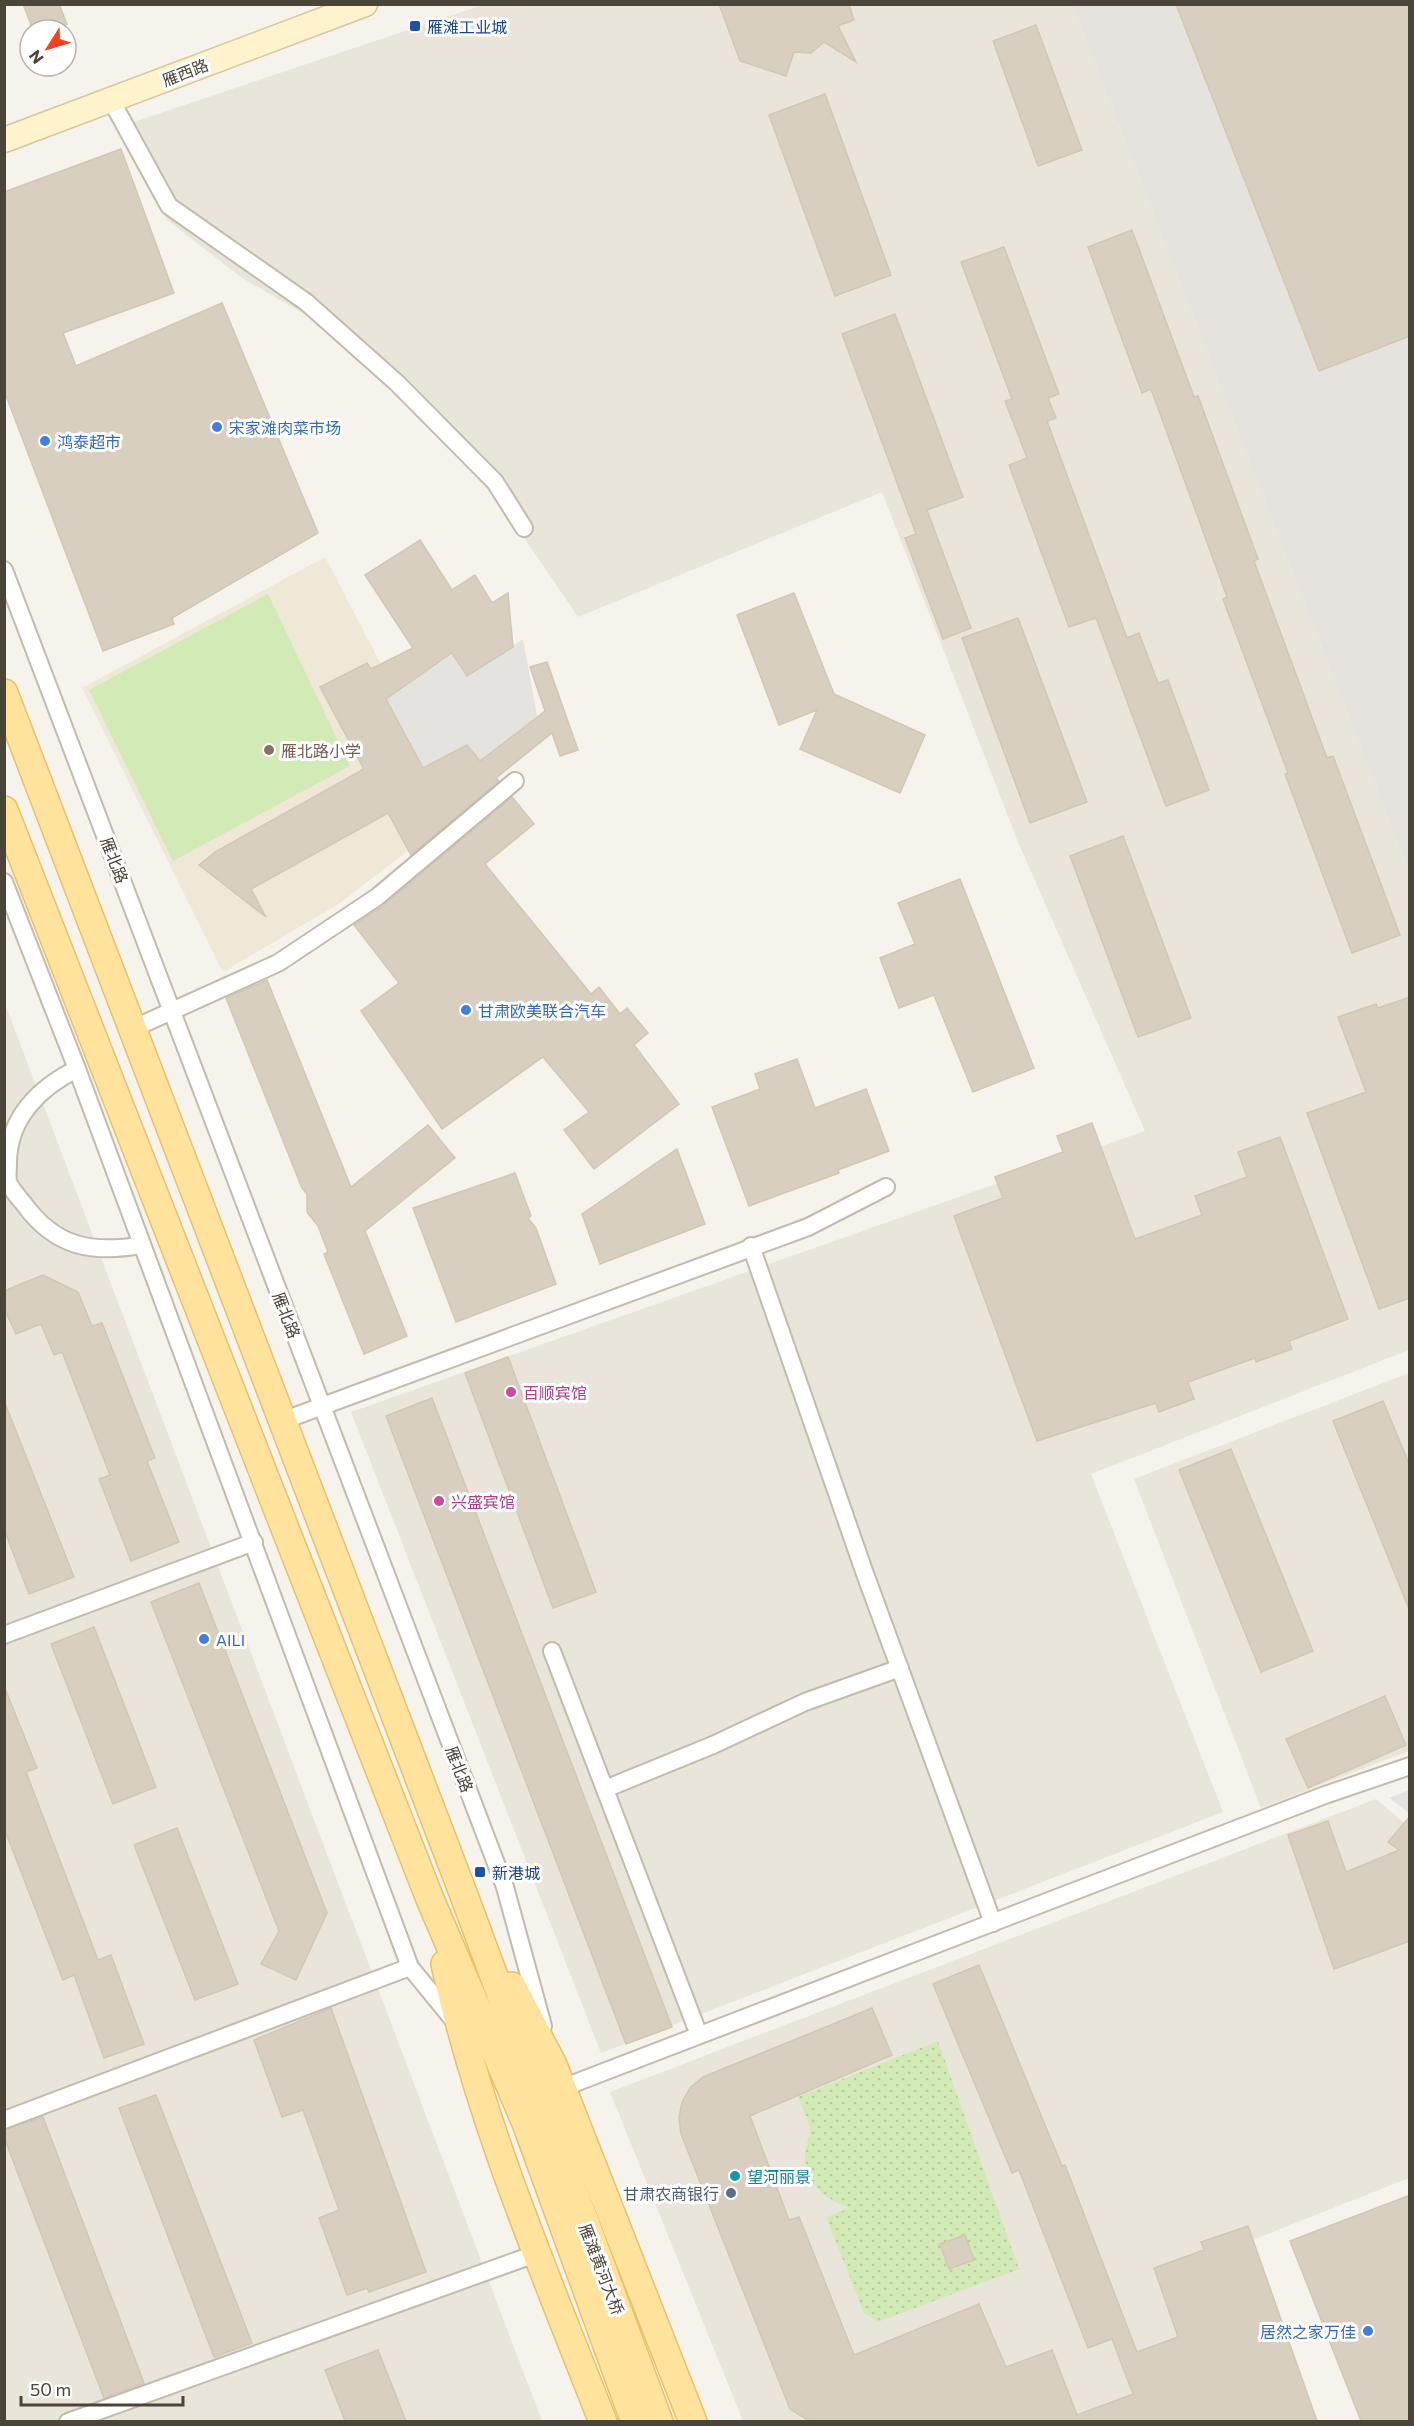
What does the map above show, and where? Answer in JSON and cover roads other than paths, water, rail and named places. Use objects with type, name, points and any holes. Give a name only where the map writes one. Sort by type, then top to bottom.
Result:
[{"type":"main road","name":"雁西路","points":[[4,140],[365,4]]},
{"type":"main road","points":[[4,693],[465,1898],[536,2120]]},
{"type":"main road","points":[[4,810],[430,1899],[536,2120]]},
{"type":"main road","points":[[465,1898],[558,2076],[693,2421]]},
{"type":"main road","points":[[430,1899],[459,2026],[489,2127],[603,2421]]},
{"type":"main road","name":"雁滩黄河大桥","points":[[536,2120],[635,2421]]},
{"type":"main road","name":"雁滩黄河大桥","points":[[536,2120],[659,2421]]},
{"type":"street","points":[[111,100],[170,206],[306,302],[398,383],[495,482],[524,528]]},
{"type":"street","name":"雁北路","points":[[4,570],[505,1887],[558,2076]]},
{"type":"street","points":[[132,1029],[278,963],[357,910],[515,781]]},
{"type":"street","points":[[4,882],[78,1069],[410,1967],[459,2026]]},
{"type":"street","points":[[78,1069],[45,1088],[31,1101],[16,1125],[8,1153],[9,1190],[35,1220],[58,1237],[85,1248],[113,1250],[142,1245]]},
{"type":"street","points":[[282,1421],[751,1246],[808,1227],[886,1186]]},
{"type":"street","points":[[751,1246],[993,1923]]},
{"type":"street","points":[[4,1635],[254,1542]]},
{"type":"street","points":[[552,1651],[699,2035]]},
{"type":"street","points":[[605,1789],[713,1745],[805,1702],[900,1668]]},
{"type":"street","points":[[558,2076],[699,2035],[1325,1796],[1410,1766]]},
{"type":"street","points":[[4,2120],[410,1967]]},
{"type":"street","points":[[68,2421],[538,2253]]},
{"type":"place","name":"雁滩工业城","points":[[415,26]]},
{"type":"place","name":"宋家滩肉菜市场","points":[[217,427]]},
{"type":"place","name":"鸿泰超市","points":[[45,441]]},
{"type":"place","name":"雁北路小学","points":[[269,750]]},
{"type":"place","name":"甘肃欧美联合汽车","points":[[466,1010]]},
{"type":"place","name":"百顺宾馆","points":[[511,1392]]},
{"type":"place","name":"兴盛宾馆","points":[[439,1501]]},
{"type":"place","name":"AILI","points":[[204,1639]]},
{"type":"place","name":"新港城","points":[[480,1872]]},
{"type":"place","name":"望河丽景","points":[[735,2176]]},
{"type":"place","name":"甘肃农商银行","points":[[731,2193]]},
{"type":"place","name":"居然之家万佳","points":[[1368,2331]]}]
